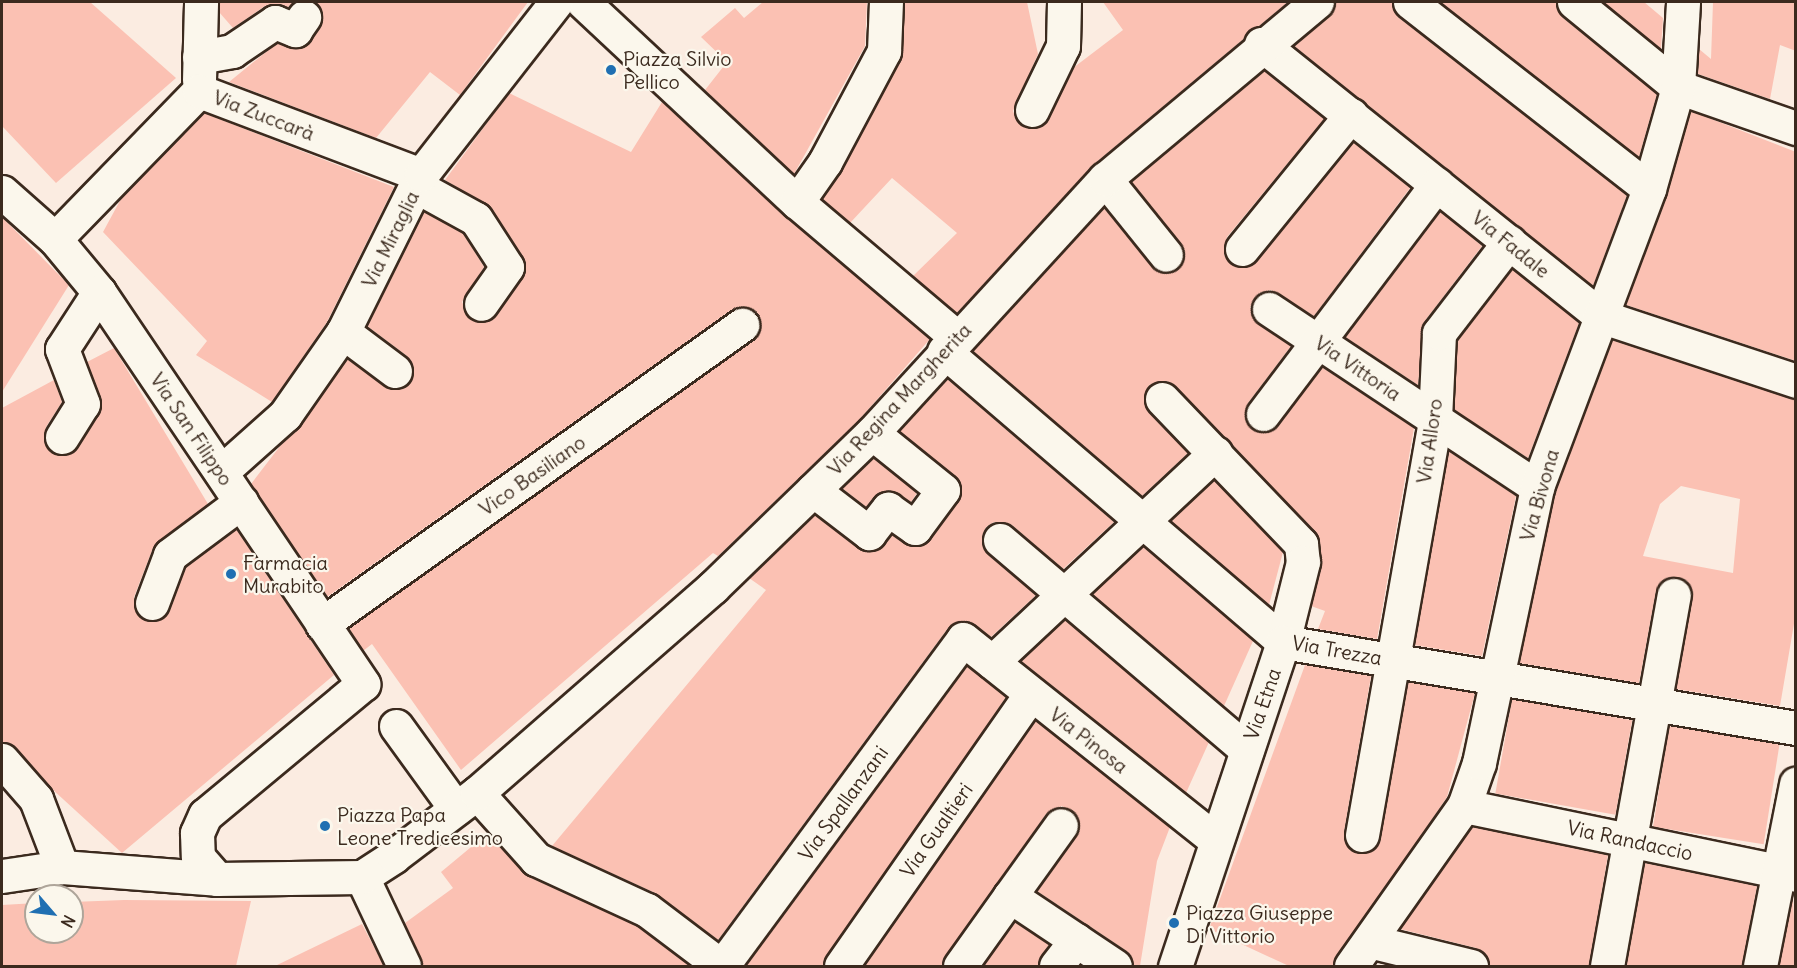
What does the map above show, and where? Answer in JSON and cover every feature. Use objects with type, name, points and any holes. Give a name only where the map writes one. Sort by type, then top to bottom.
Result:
[{"type":"street","points":[[199,91],[201,2]]},
{"type":"street","name":"Via Miraglia","points":[[221,471],[285,415],[344,332],[418,181],[556,2]]},
{"type":"street","name":"Via Trezza","points":[[583,2],[692,107],[797,202],[860,254],[950,344],[1141,522],[1284,642],[1796,728]]},
{"type":"street","points":[[797,202],[825,162],[884,51],[886,2]]},
{"type":"street","points":[[1032,110],[1063,46],[1064,2]]},
{"type":"street","name":"Via Regina Margherita","points":[[362,877],[467,801],[713,587],[872,433],[950,344],[1105,179],[1261,44],[1317,2]]},
{"type":"street","points":[[1410,2],[1649,189]]},
{"type":"street","points":[[1574,2],[1678,87],[1796,128]]},
{"type":"street","name":"Via Bivona","points":[[1351,966],[1373,942],[1464,806],[1479,764],[1495,678],[1537,487],[1649,189],[1678,87],[1683,2]]},
{"type":"street","points":[[199,57],[232,51],[275,22],[296,30],[304,17]]},
{"type":"street","name":"Via Fadale","points":[[1261,44],[1600,316],[1796,381]]},
{"type":"street","name":"Via Zuccarà","points":[[56,239],[199,91],[418,181],[476,219],[507,267],[482,304]]},
{"type":"street","points":[[1242,249],[1351,115]]},
{"type":"street","points":[[1105,179],[1166,255]]},
{"type":"street","points":[[1263,414],[1316,340],[1437,184]]},
{"type":"street","name":"Via San Filippo","points":[[2,192],[56,239],[99,292],[363,684],[205,815],[197,833],[198,857],[217,879]]},
{"type":"street","name":"Via Alloro","points":[[1362,835],[1435,419],[1439,333],[1509,243]]},
{"type":"street","points":[[62,437],[83,404],[62,349],[99,292]]},
{"type":"street","name":"Via Vittoria","points":[[1269,309],[1537,487]]},
{"type":"street","name":"Vico Basiliano","points":[[322,624],[742,325]]},
{"type":"street","points":[[344,332],[395,371]]},
{"type":"street","name":"Via Etna","points":[[1162,399],[1301,543],[1303,562],[1284,642],[1174,966]]},
{"type":"street","points":[[813,490],[868,533],[888,509],[915,528],[943,490],[872,433]]},
{"type":"street","points":[[992,662],[1215,453]]},
{"type":"street","points":[[152,603],[170,555],[241,502]]},
{"type":"street","points":[[1000,540],[1247,750]]},
{"type":"street","points":[[1607,966],[1674,595]]},
{"type":"street","name":"Via Pinosa","points":[[963,639],[1216,840]]},
{"type":"street","name":"Via Spallanzani","points":[[722,966],[963,639]]},
{"type":"street","name":"Via Gualtieri","points":[[841,966],[1031,694]]},
{"type":"street","points":[[396,726],[467,801],[536,859],[647,910],[722,966]]},
{"type":"street","points":[[2,760],[36,799],[62,867]]},
{"type":"street","points":[[1760,966],[1787,873],[1796,784]]},
{"type":"street","name":"Via Randaccio","points":[[1464,806],[1787,873]]},
{"type":"street","points":[[960,966],[1061,825]]},
{"type":"street","points":[[2,876],[62,867],[121,874],[217,879],[362,877],[404,966]]},
{"type":"street","points":[[1011,896],[1115,966]]},
{"type":"street","points":[[1056,966],[1076,940]]},
{"type":"street","points":[[1373,942],[1471,966]]},
{"type":"building","points":[[2,2],[90,2],[176,78],[56,183],[2,126]]},
{"type":"building","points":[[220,2],[294,2],[288,7],[265,6],[233,28],[219,12]]},
{"type":"building","points":[[314,2],[528,2],[460,95],[430,72],[376,138],[229,82],[277,43],[296,49],[310,41],[323,19]]},
{"type":"building","points":[[763,2],[867,2],[865,46],[794,174],[705,90],[727,62],[701,37],[735,8],[744,18]]},
{"type":"building","points":[[905,2],[1027,2],[1038,54],[1013,111],[1017,121],[1033,129],[1049,118],[1073,68],[1123,30],[1103,2],[1288,2],[1093,165],[957,313],[913,276],[957,233],[892,178],[850,223],[822,199],[901,60]]},
{"type":"building","points":[[1335,2],[1392,2],[1398,17],[1627,195],[1593,286],[1294,46],[1329,16]]},
{"type":"building","points":[[1440,2],[1556,2],[1562,17],[1657,94],[1639,157]]},
{"type":"building","points":[[1603,2],[1644,2],[1663,18],[1661,49]]},
{"type":"building","points":[[1713,2],[1796,2],[1796,51],[1780,45],[1770,99],[1698,74],[1699,49],[1711,59]]},
{"type":"building","points":[[1264,71],[1324,119],[1227,237],[1224,255],[1231,264],[1248,267],[1257,261],[1353,142],[1410,188],[1314,316],[1271,290],[1260,293],[1250,307],[1258,324],[1291,346],[1248,403],[1246,421],[1252,429],[1270,431],[1278,426],[1322,367],[1414,428],[1377,639],[1318,629],[1325,611],[1311,606],[1322,560],[1315,532],[1175,386],[1167,381],[1149,385],[1144,403],[1188,453],[1142,496],[973,351],[1104,208],[1152,267],[1168,274],[1178,269],[1185,253],[1181,244],[1131,182]]},
{"type":"building","points":[[509,93],[631,152],[662,102],[785,216],[930,339],[859,420],[718,556],[713,553],[461,770],[372,644],[363,651],[348,628],[753,340],[761,324],[750,308],[731,310],[327,597],[251,484],[347,359],[392,389],[410,382],[414,373],[407,356],[367,326],[424,212],[463,233],[484,267],[462,302],[471,320],[489,321],[522,278],[523,257],[491,208],[445,180]]},
{"type":"building","points":[[1691,111],[1796,152],[1796,361],[1626,305]]},
{"type":"building","points":[[204,113],[394,187],[327,322],[272,402],[196,355],[207,341],[103,232],[122,197]]},
{"type":"building","points":[[1440,211],[1482,246],[1424,322],[1418,385],[1345,337]]},
{"type":"building","points":[[2,217],[69,285],[2,392]]},
{"type":"building","points":[[1512,269],[1579,323],[1528,458],[1454,410],[1457,340]]},
{"type":"building","points":[[1612,340],[1796,399],[1796,612],[1780,706],[1676,689],[1692,598],[1687,581],[1677,577],[1667,578],[1656,591],[1639,683],[1519,663],[1555,492]],"holes":[[[1681,486],[1740,499],[1733,573],[1643,556],[1660,504]]]},
{"type":"building","points":[[114,348],[208,504],[153,548],[134,597],[137,614],[146,621],[164,617],[186,567],[236,529],[334,675],[122,853],[52,789],[16,748],[2,742],[2,408],[54,380],[62,402],[46,427],[45,445],[61,456],[71,453],[102,406],[87,362]]},
{"type":"building","points":[[947,379],[1114,522],[1063,569],[1012,525],[994,522],[986,527],[982,537],[987,554],[1036,595],[991,637],[966,621],[948,628],[718,940],[655,893],[552,846],[766,590],[749,578],[814,515],[866,551],[877,550],[892,535],[913,547],[930,539],[958,501],[961,484],[899,431]]},
{"type":"building","points":[[1448,451],[1516,496],[1482,656],[1414,645]]},
{"type":"building","points":[[873,458],[917,493],[911,502],[889,490],[866,507],[842,488]]},
{"type":"building","points":[[1214,480],[1283,552],[1269,605],[1170,521]]},
{"type":"building","points":[[1143,546],[1253,641],[1224,706],[1092,594]]},
{"type":"building","points":[[1065,620],[1209,742],[1186,793],[1021,661]]},
{"type":"building","points":[[1305,665],[1371,676],[1344,832],[1350,849],[1359,854],[1376,847],[1380,838],[1408,682],[1475,693],[1447,797],[1333,966],[1289,966],[1209,929]]},
{"type":"building","points":[[967,666],[1006,697],[823,966],[745,966]]},
{"type":"building","points":[[1512,699],[1632,720],[1615,815],[1495,794]]},
{"type":"building","points":[[1035,720],[1170,827],[1157,861],[1140,966],[1134,966],[1125,950],[1037,891],[1080,827],[1078,817],[1062,806],[1046,814],[942,966],[864,966]]},
{"type":"building","points":[[1669,726],[1780,744],[1764,844],[1653,827]]},
{"type":"building","points":[[1472,827],[1608,855],[1589,966],[1489,966],[1476,948],[1400,929]]},
{"type":"building","points":[[488,833],[528,876],[637,926],[691,966],[423,966],[405,923],[453,888],[441,872]]},
{"type":"building","points":[[1645,863],[1757,886],[1742,966],[1626,966]]},
{"type":"building","points":[[1793,896],[1796,966],[1779,966]]},
{"type":"building","points":[[251,901],[236,966],[2,966],[2,905],[24,904],[24,944],[84,944],[84,902]]},
{"type":"building","points":[[1015,922],[1049,944],[1038,966],[983,966]]},
{"type":"building","points":[[362,924],[384,966],[275,966]]},
{"type":"place","name":"Piazza Silvio Pellico","points":[[611,70]]},
{"type":"place","name":"Farmacia Murabito","points":[[231,574]]},
{"type":"place","name":"Piazza Papa Leone Tredicesimo","points":[[325,826]]},
{"type":"place","name":"Piazza Giuseppe Di Vittorio","points":[[1174,923]]}]
